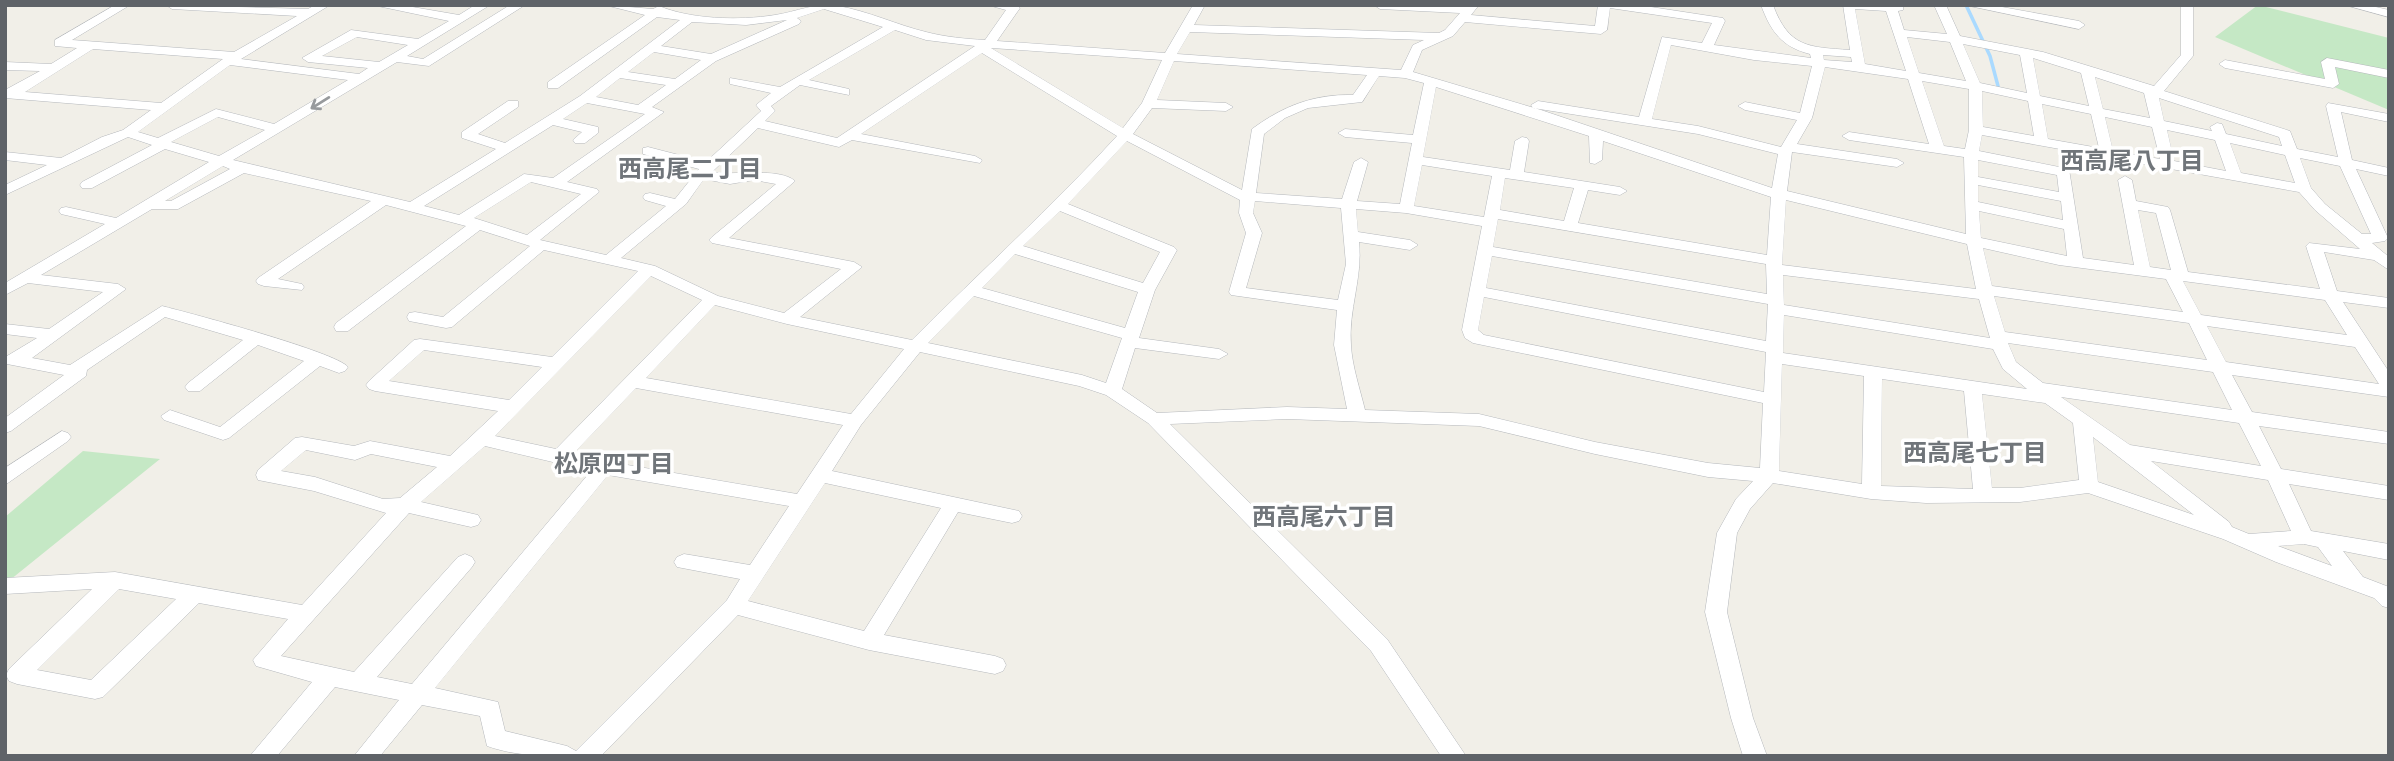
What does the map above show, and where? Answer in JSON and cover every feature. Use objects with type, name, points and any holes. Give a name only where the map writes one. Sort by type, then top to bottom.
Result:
[{"type":"street","points":[[124,5],[59,43],[233,58],[360,78]]},
{"type":"street","points":[[172,5],[311,13]]},
{"type":"street","points":[[7,188],[107,139],[128,133],[233,58],[324,5]]},
{"type":"street","points":[[379,5],[461,19]]},
{"type":"street","points":[[5,290],[484,5]]},
{"type":"street","points":[[394,58],[425,63],[520,5]]},
{"type":"street","points":[[611,5],[690,18],[731,21],[802,16]]},
{"type":"street","points":[[553,85],[667,5]]},
{"type":"street","points":[[641,109],[712,58],[824,5],[846,9],[892,27],[982,45],[1406,74],[1476,94],[1744,185],[1974,241],[2076,262],[2389,303]]},
{"type":"street","points":[[755,123],[839,143],[982,45],[1014,8],[994,5]]},
{"type":"street","points":[[586,756],[734,606],[855,421],[917,345],[1125,135],[1148,104],[1164,74],[1169,57],[1199,5]]},
{"type":"street","points":[[1380,5],[1469,11],[1601,30],[1604,5]]},
{"type":"street","points":[[1613,5],[1719,21],[1707,46]]},
{"type":"street","points":[[1767,5],[1776,30],[1787,42],[1818,57]]},
{"type":"street","points":[[1859,61],[1850,5],[1894,7],[1899,33],[1938,149]]},
{"type":"street","points":[[1940,5],[1975,86],[1976,130],[1971,154],[1974,241],[1999,340],[2009,365],[2238,538],[2304,537],[2389,552]]},
{"type":"street","points":[[1971,5],[2079,25]]},
{"type":"street","points":[[2059,22],[2060,5]]},
{"type":"street","points":[[2153,90],[2187,56],[2186,7],[2171,5]]},
{"type":"street","points":[[2351,5],[2389,14]]},
{"type":"street","points":[[1406,74],[1417,48],[1449,33],[1469,11]]},
{"type":"street","points":[[411,208],[585,99],[690,18]]},
{"type":"street","points":[[611,259],[677,204],[705,170],[768,111],[763,106],[798,81],[892,27]]},
{"type":"street","points":[[1186,28],[1440,37]]},
{"type":"street","points":[[380,66],[308,58],[355,33],[419,43]]},
{"type":"street","points":[[1899,33],[1955,39],[2026,52],[2153,90],[2285,134],[2304,189],[2320,207],[2384,260]]},
{"type":"street","points":[[1644,122],[1666,40],[1754,57],[1818,57],[1859,61],[1913,76],[2157,122],[2389,172]]},
{"type":"street","points":[[8,94],[91,45]]},
{"type":"street","points":[[982,45],[1125,135],[1243,196],[1570,225],[1774,265],[2360,342]]},
{"type":"street","points":[[651,48],[712,58]]},
{"type":"street","points":[[2026,52],[2042,141]]},
{"type":"street","points":[[1755,756],[1742,718],[1716,611],[1727,533],[1743,504],[1769,476],[1774,265],[1779,193],[1787,149],[1805,118],[1818,57]]},
{"type":"street","points":[[2225,64],[2333,84],[2327,62],[2389,74]]},
{"type":"street","points":[[5,66],[53,68]]},
{"type":"street","points":[[2087,70],[2106,153]]},
{"type":"street","points":[[1345,306],[1237,292],[1254,233],[1246,214],[1257,132],[1291,108],[1328,98],[1357,99],[1375,72]]},
{"type":"street","points":[[617,74],[678,83]]},
{"type":"street","points":[[1406,209],[1431,80]]},
{"type":"street","points":[[735,81],[783,92]]},
{"type":"street","points":[[798,81],[844,92]]},
{"type":"street","points":[[2153,90],[2157,122],[2168,164]]},
{"type":"street","points":[[8,94],[164,107]]},
{"type":"street","points":[[1476,94],[1698,130],[1787,149],[1897,163]]},
{"type":"street","points":[[556,183],[657,112],[585,99]]},
{"type":"street","points":[[507,148],[467,135],[513,104]]},
{"type":"street","points":[[1148,104],[1226,107]]},
{"type":"street","points":[[1745,106],[1805,118]]},
{"type":"street","points":[[2358,239],[2380,238],[2383,233],[2346,163],[2333,106],[2389,118]]},
{"type":"street","points":[[2214,110],[2219,135],[2235,177]]},
{"type":"street","points":[[87,185],[216,113],[278,128]]},
{"type":"street","points":[[551,120],[593,130],[580,140]]},
{"type":"street","points":[[1976,130],[2304,189]]},
{"type":"street","points":[[128,133],[222,162],[461,220],[535,243],[649,269],[712,299],[787,319],[917,345],[1112,391],[1154,419],[1379,645],[1454,756]]},
{"type":"street","points":[[1345,133],[1420,140]]},
{"type":"street","points":[[1595,160],[1596,134]]},
{"type":"street","points":[[850,136],[975,160]]},
{"type":"street","points":[[1849,136],[1971,154],[2064,172],[2076,262]]},
{"type":"street","points":[[1516,175],[1522,141]]},
{"type":"street","points":[[648,151],[730,180],[754,176],[788,181],[717,240],[854,267],[787,319]]},
{"type":"street","points":[[5,156],[61,162]]},
{"type":"street","points":[[1416,160],[1620,191]]},
{"type":"street","points":[[1357,415],[1342,345],[1345,306],[1354,264],[1348,205],[1361,162]]},
{"type":"street","points":[[150,204],[173,206],[242,167]]},
{"type":"street","points":[[1499,173],[1483,250],[1471,334],[1479,339],[1770,399]]},
{"type":"street","points":[[415,317],[446,323],[592,192],[530,177],[461,220]]},
{"type":"street","points":[[1973,180],[2067,198]]},
{"type":"street","points":[[2124,180],[2143,271]]},
{"type":"street","points":[[1570,225],[1582,185]]},
{"type":"street","points":[[650,197],[677,204]]},
{"type":"street","points":[[296,287],[264,281],[382,201]]},
{"type":"street","points":[[2129,204],[2163,211],[2177,275],[2304,537]]},
{"type":"street","points":[[1058,205],[1169,250],[1147,290],[1112,391]]},
{"type":"street","points":[[1971,205],[2071,226]]},
{"type":"street","points":[[65,211],[118,223]]},
{"type":"street","points":[[342,327],[478,225]]},
{"type":"street","points":[[1352,236],[1410,245]]},
{"type":"street","points":[[2384,260],[2314,246],[2330,295],[2389,389]]},
{"type":"street","points":[[1012,248],[1147,290]]},
{"type":"street","points":[[1483,250],[1775,305],[1999,340],[2389,389]]},
{"type":"street","points":[[567,756],[495,739],[490,709],[329,678],[264,660],[405,505],[481,439],[649,269]]},
{"type":"street","points":[[9,359],[53,335],[118,289],[26,278]]},
{"type":"street","points":[[970,290],[1129,338],[1219,354]]},
{"type":"street","points":[[1476,292],[1873,372],[1972,387],[2043,393],[2389,438]]},
{"type":"street","points":[[560,456],[712,299]]},
{"type":"street","points":[[73,371],[162,311],[256,338],[339,367]]},
{"type":"street","points":[[5,329],[53,335]]},
{"type":"street","points":[[194,387],[256,338]]},
{"type":"street","points":[[514,407],[376,385],[420,344],[554,363]]},
{"type":"street","points":[[5,427],[80,372],[9,359]]},
{"type":"street","points":[[170,416],[223,434],[318,359]]},
{"type":"street","points":[[1871,492],[1873,372]]},
{"type":"street","points":[[632,381],[855,421]]},
{"type":"street","points":[[1972,387],[1983,495]]},
{"type":"street","points":[[1154,419],[1212,414],[1357,415],[1479,420],[1696,468],[1871,492],[1926,496],[2020,495],[2089,486],[2355,582],[2381,592],[2389,600]]},
{"type":"street","points":[[2082,421],[2089,486]]},
{"type":"street","points":[[5,478],[62,437]]},
{"type":"street","points":[[481,439],[604,468],[804,502]]},
{"type":"street","points":[[452,463],[370,447],[355,453],[302,443],[264,475],[315,484],[383,506],[405,505],[471,520]]},
{"type":"street","points":[[2124,450],[2389,493]]},
{"type":"street","points":[[366,756],[604,468]]},
{"type":"street","points":[[821,475],[1012,516]]},
{"type":"street","points":[[869,641],[953,504]]},
{"type":"street","points":[[2325,542],[2355,582]]},
{"type":"street","points":[[359,682],[465,562]]},
{"type":"street","points":[[684,562],[755,575]]},
{"type":"street","points":[[5,586],[115,580],[307,614]]},
{"type":"street","points":[[115,580],[17,675],[95,690],[196,593]]},
{"type":"street","points":[[734,606],[869,641],[995,665]]},
{"type":"street","points":[[262,756],[329,678]]},
{"type":"green space","points":[[2258,5],[2389,38],[2389,110],[2215,37]]},
{"type":"green space","points":[[83,451],[160,459],[5,584],[5,517]]},
{"type":"waterway","points":[[1966,5],[1990,56],[1998,86]]},
{"type":"district","name":"西高尾八丁目","points":[[2132,159]]},
{"type":"district","name":"西高尾二丁目","points":[[690,167]]},
{"type":"district","name":"西高尾七丁目","points":[[1975,451]]},
{"type":"district","name":"松原四丁目","points":[[614,462]]},
{"type":"district","name":"西高尾六丁目","points":[[1324,515]]}]
